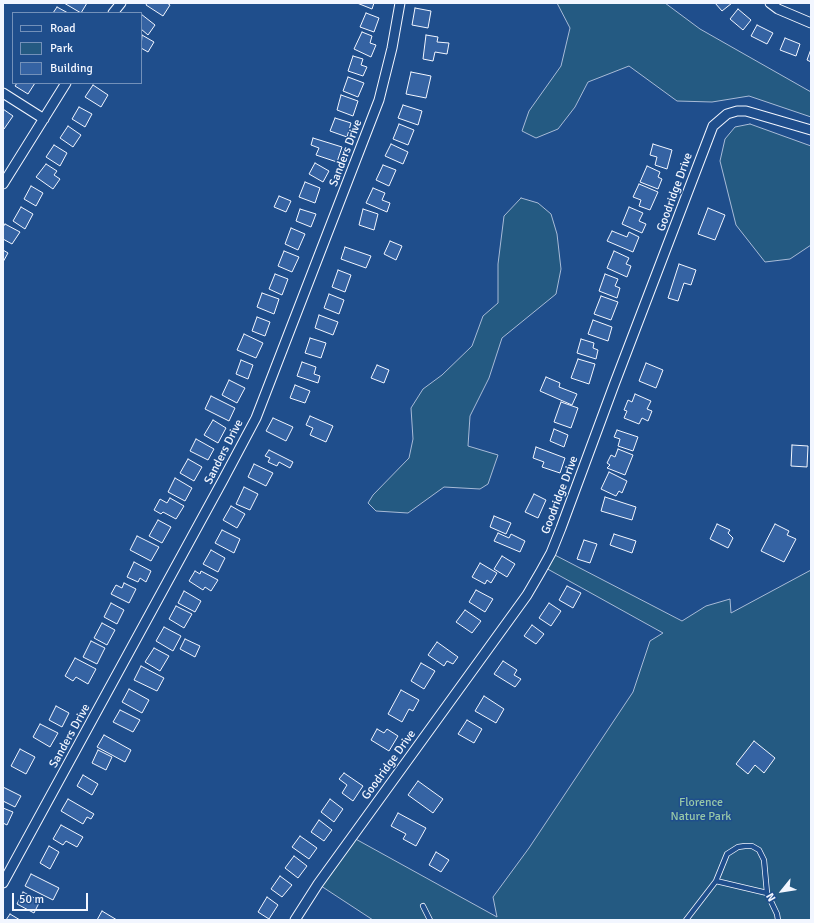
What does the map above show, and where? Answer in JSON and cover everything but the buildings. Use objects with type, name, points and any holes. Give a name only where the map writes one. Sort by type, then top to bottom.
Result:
[{"type":"street","points":[[114,12],[121,3]]},
{"type":"street","name":"Sanders Drive","points":[[3,883],[256,418],[379,100],[392,48],[400,3]]},
{"type":"street","points":[[770,3],[778,9],[811,23]]},
{"type":"street","points":[[3,184],[65,84]]},
{"type":"street","points":[[3,93],[44,119]]},
{"type":"street","name":"Goodridge Drive","points":[[295,920],[318,884],[527,595],[551,553],[713,126],[727,114],[736,111],[746,111],[811,130]]},
{"type":"lane","points":[[686,920],[716,881],[727,854],[738,847],[752,846],[760,850],[764,860],[767,893],[777,914],[778,920]]},
{"type":"lane","points":[[716,881],[767,893]]},
{"type":"lane","points":[[423,906],[430,920]]},
{"type":"green space","points":[[557,3],[665,3],[700,29],[811,92],[811,117],[749,96],[712,102],[677,101],[629,66],[588,82],[575,107],[558,129],[536,138],[522,131],[529,111],[561,66],[570,28]]},
{"type":"green space","points":[[750,124],[811,146],[811,245],[790,259],[765,262],[736,225],[720,161],[725,139],[735,127]]},
{"type":"green space","points":[[521,198],[538,203],[551,214],[557,234],[561,269],[556,294],[502,338],[489,378],[470,416],[468,446],[498,455],[488,484],[480,489],[444,487],[408,513],[376,511],[368,503],[373,495],[409,458],[413,439],[411,408],[423,389],[442,375],[472,346],[483,316],[498,303],[498,264],[504,216]]},
{"type":"green space","name":"Florence Nature Park","points":[[551,553],[682,621],[706,606],[730,599],[731,613],[811,570],[811,920],[373,920],[318,884],[352,837],[497,917],[493,897],[529,848],[633,692],[650,641],[663,633],[544,567]]}]
